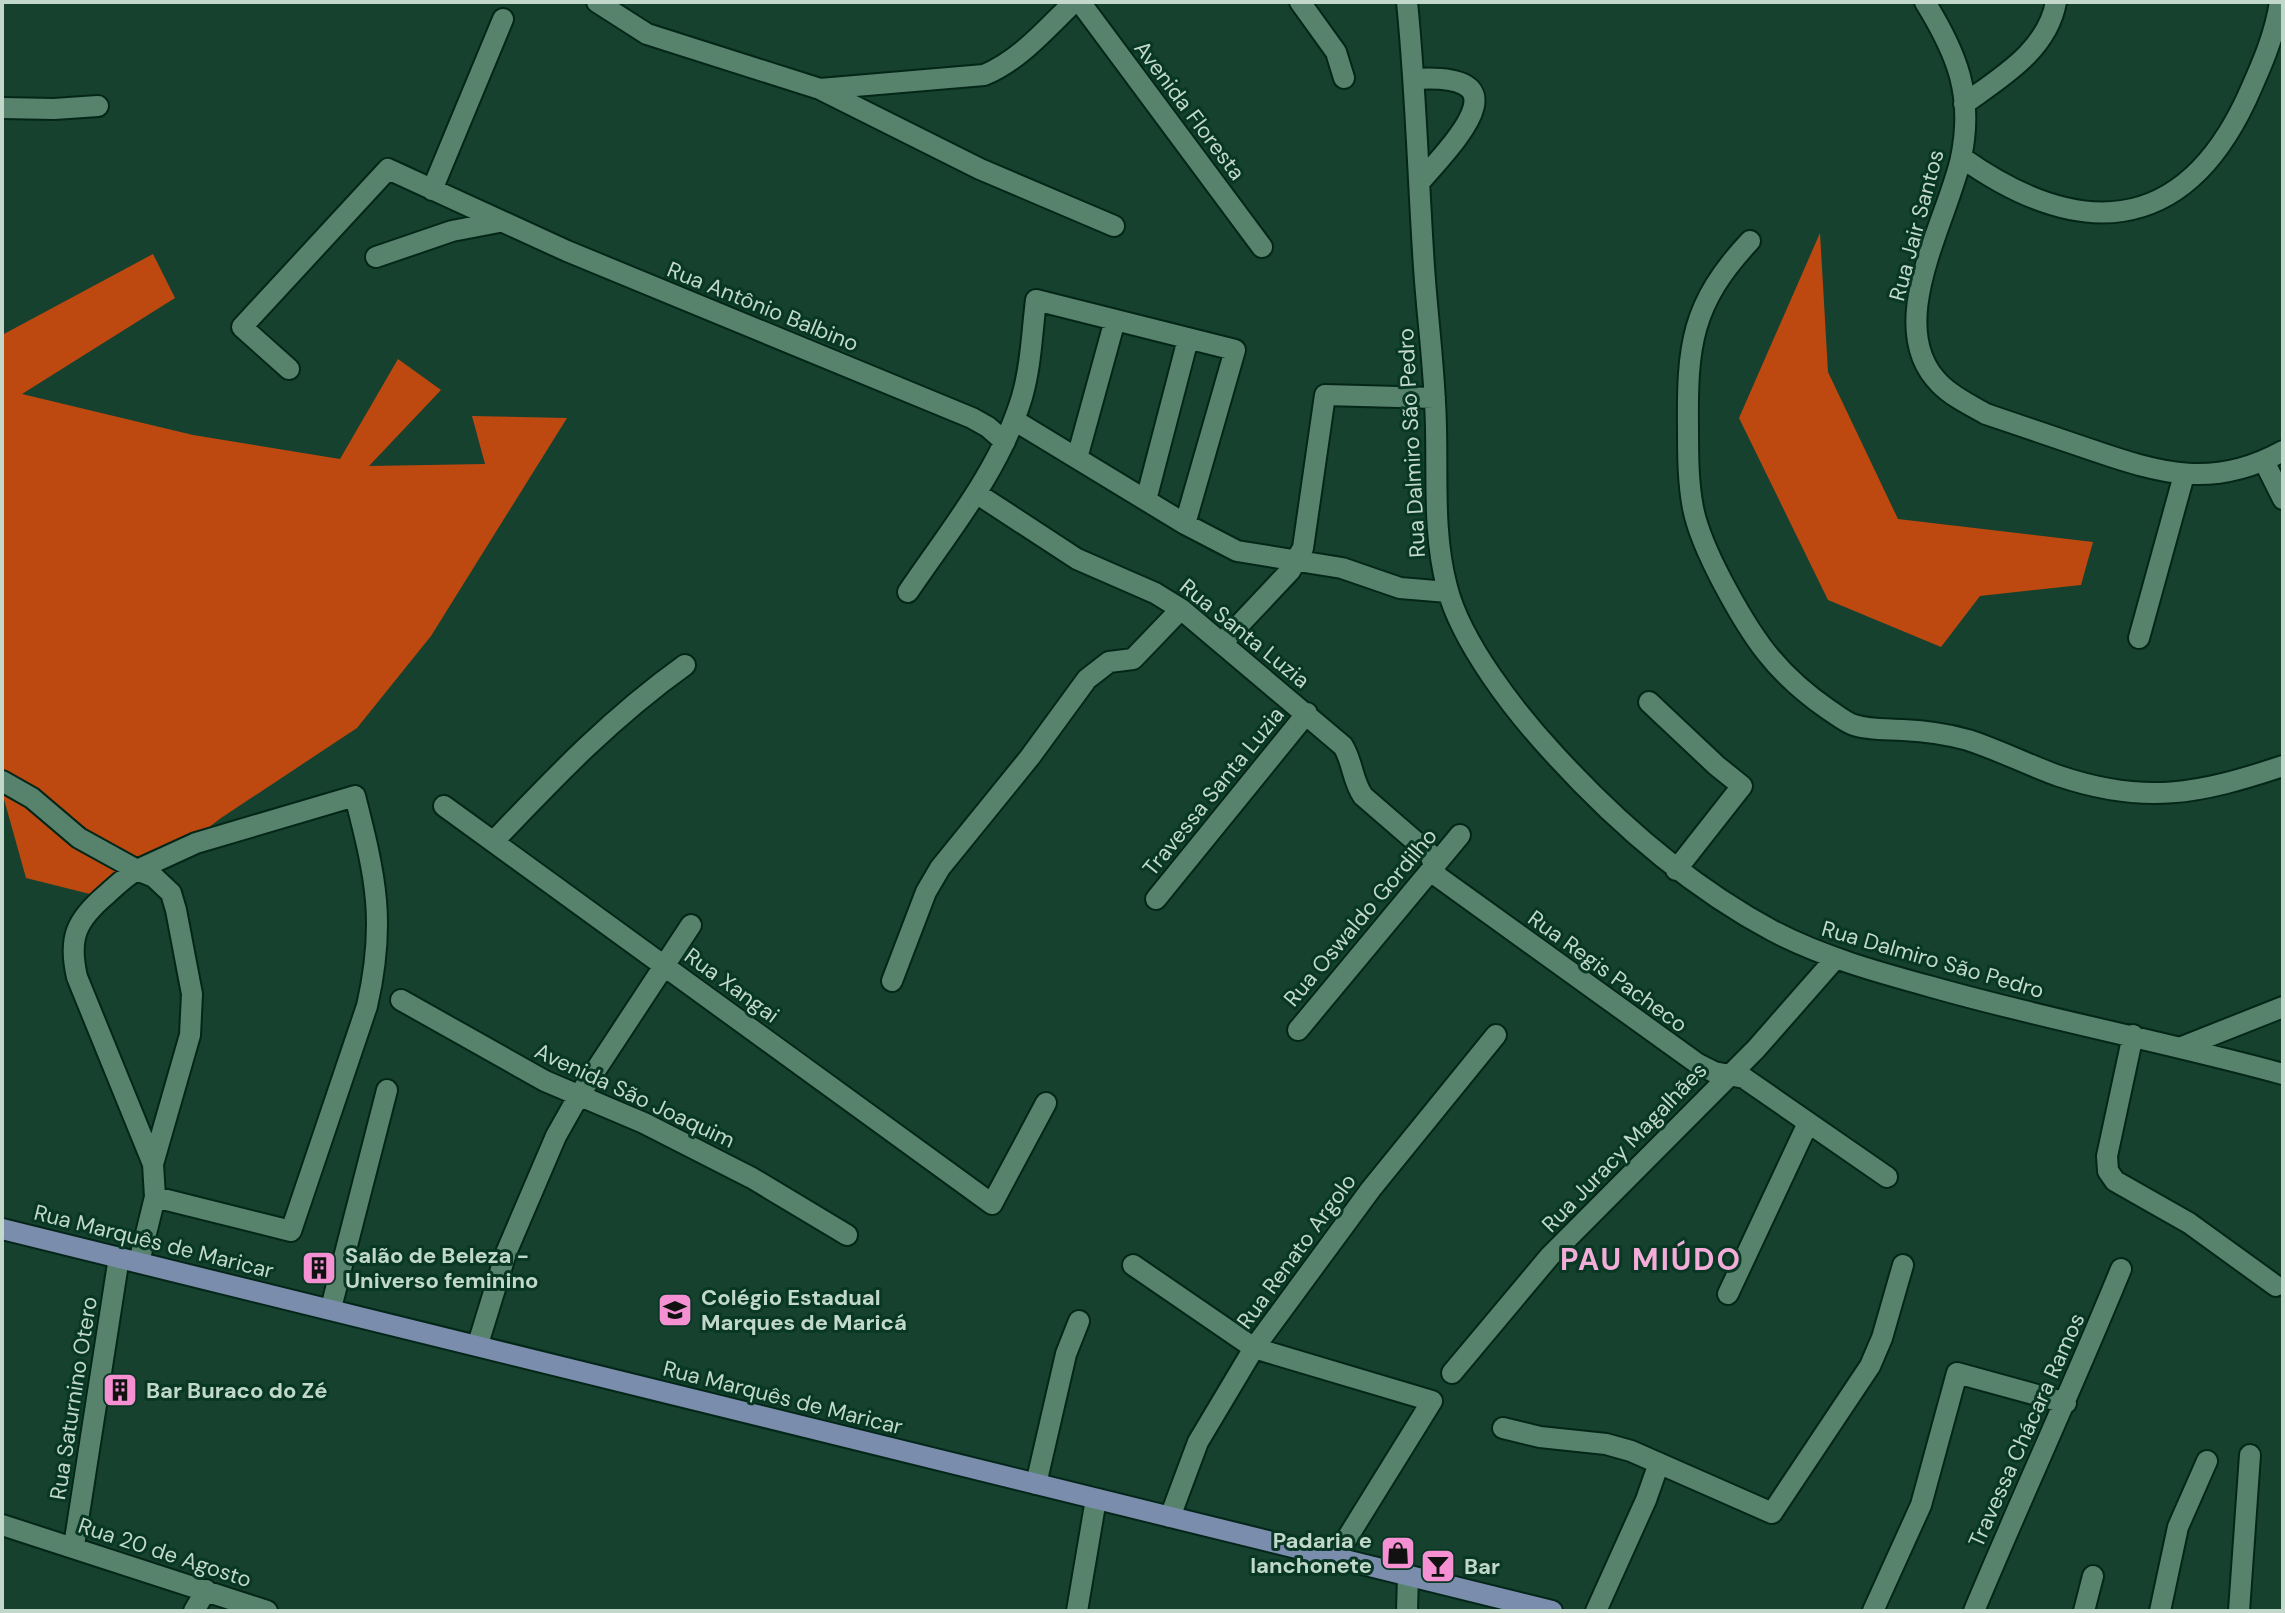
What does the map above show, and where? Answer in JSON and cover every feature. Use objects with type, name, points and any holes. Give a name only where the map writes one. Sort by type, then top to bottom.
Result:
[{"type":"main road","name":"Rua Marquês de Maricar","points":[[2,1229],[1552,1611]]},
{"type":"street","points":[[597,2],[647,34],[820,89],[953,156],[1114,226]]},
{"type":"street","points":[[820,89],[984,75],[1003,66],[1074,2]]},
{"type":"street","name":"Avenida Floresta","points":[[1080,2],[1262,247]]},
{"type":"street","points":[[1300,2],[1336,52],[1344,78]]},
{"type":"street","name":"Rua Dalmiro São Pedro","points":[[1407,2],[1435,398],[1440,555],[1448,592],[1474,648],[1536,735],[1581,784],[1676,870],[1775,932],[1835,959],[2034,1015],[2133,1035],[2283,1074]]},
{"type":"street","name":"Rua Jair Santos","points":[[1925,2],[1954,53],[1961,76],[1964,104],[1961,157],[1921,284],[1917,335],[1923,361],[1938,382],[1960,400],[1986,414],[2138,465],[2184,475],[2210,475],[2264,461],[2283,451]]},
{"type":"street","points":[[1964,104],[2026,57],[2044,36],[2056,2]]},
{"type":"street","points":[[1961,157],[2006,185],[2052,204],[2122,213],[2148,206],[2172,194],[2197,174],[2219,147],[2258,73],[2280,2]]},
{"type":"street","points":[[432,190],[503,19]]},
{"type":"street","points":[[1414,79],[1444,77],[1461,82],[1471,90],[1474,104],[1470,120],[1461,134],[1420,182]]},
{"type":"street","points":[[2,108],[98,106]]},
{"type":"street","name":"Rua Antônio Balbino","points":[[289,369],[242,327],[388,169],[499,222],[972,418],[1005,442]]},
{"type":"street","points":[[376,257],[452,231],[499,222]]},
{"type":"street","points":[[1750,241],[1717,280],[1697,321],[1687,375],[1688,470],[1693,509],[1709,557],[1752,637],[1783,674],[1815,700],[1858,727],[1935,732],[1967,740],[2105,790],[2147,795],[2186,791],[2226,785],[2283,766]]},
{"type":"street","points":[[908,592],[976,493],[1005,442],[1027,374],[1036,300],[1235,350],[1185,524]]},
{"type":"street","points":[[1077,458],[1115,320]]},
{"type":"street","points":[[1146,500],[1188,339]]},
{"type":"street","points":[[1223,642],[1296,562],[1303,548],[1325,395],[1435,398]]},
{"type":"street","points":[[1014,420],[1185,524],[1237,551],[1342,568],[1400,588],[1448,592]]},
{"type":"street","points":[[2264,461],[2283,499]]},
{"type":"street","points":[[2139,638],[2184,475]]},
{"type":"street","name":"Rua Santa Luzia","points":[[976,493],[1077,559],[1155,593],[1223,642],[1343,746],[1363,796],[1430,854],[1433,865]]},
{"type":"street","points":[[892,981],[926,892],[940,868],[1030,757],[1087,679],[1109,662],[1133,659],[1181,609]]},
{"type":"street","points":[[494,841],[582,749],[654,687],[685,665]]},
{"type":"street","points":[[1649,702],[1742,786],[1676,870]]},
{"type":"street","name":"Travessa Santa Luzia","points":[[1156,899],[1307,713]]},
{"type":"street","points":[[2,781],[32,798],[79,838],[154,877],[171,893],[192,994],[190,1035],[153,1164]]},
{"type":"street","points":[[153,1164],[82,990],[72,949],[75,932],[83,917],[128,875],[196,843],[355,796],[375,874],[378,907],[375,973],[367,1006],[291,1231],[155,1197]]},
{"type":"street","name":"Rua Xangai","points":[[444,806],[992,1204],[1046,1103]]},
{"type":"street","name":"Rua Oswaldo Gordilho","points":[[1298,1030],[1460,835]]},
{"type":"street","name":"Rua Regis Pacheco","points":[[1433,865],[1437,876],[1650,1032],[1714,1072],[1744,1078],[1887,1177]]},
{"type":"street","points":[[478,1344],[506,1253],[556,1136],[578,1097],[691,925]]},
{"type":"street","name":"Rua Juracy Magalhães","points":[[1452,1373],[1550,1256],[1756,1049],[1835,959]]},
{"type":"street","name":"Avenida São Joaquim","points":[[401,1000],[578,1097],[644,1123],[725,1164],[847,1235]]},
{"type":"street","points":[[2182,1047],[2283,1007]]},
{"type":"street","name":"Rua Renato Argolo","points":[[1170,1517],[1198,1442],[1254,1348],[1371,1189],[1496,1035]]},
{"type":"street","points":[[2133,1035],[2107,1156],[2108,1171],[2115,1181],[2189,1223],[2276,1286]]},
{"type":"street","points":[[331,1308],[387,1090]]},
{"type":"street","points":[[1728,1294],[1808,1123]]},
{"type":"street","name":"Rua Saturnino Otero","points":[[74,1546],[129,1259],[155,1197],[153,1164]]},
{"type":"street","points":[[1133,1265],[1254,1348],[1432,1401],[1336,1556]]},
{"type":"street","points":[[1503,1428],[1540,1437],[1606,1444],[1659,1463],[1772,1513],[1870,1366],[1882,1338],[1903,1265]]},
{"type":"street","name":"Travessa Chácara Ramos","points":[[1974,1611],[2121,1269]]},
{"type":"street","points":[[1036,1484],[1066,1354],[1079,1321]]},
{"type":"street","points":[[1873,1611],[1921,1505],[1957,1373],[2066,1403]]},
{"type":"street","points":[[2239,1611],[2250,1455]]},
{"type":"street","points":[[2160,1611],[2178,1527],[2207,1461]]},
{"type":"street","points":[[1596,1611],[1646,1500],[1659,1463]]},
{"type":"street","points":[[1077,1611],[1096,1499]]},
{"type":"street","name":"Rua 20 de Agosto","points":[[2,1525],[267,1611]]},
{"type":"street","points":[[1407,1611],[1408,1575]]},
{"type":"street","points":[[2084,1611],[2093,1576]]},
{"type":"street","points":[[194,1611],[206,1590]]},
{"type":"shaded area","points":[[1820,233],[1828,372],[1898,519],[2093,542],[2081,585],[1980,596],[1941,647],[1828,600],[1739,418]]},
{"type":"shaded area","points":[[153,254],[175,298],[22,394],[193,435],[340,459],[398,359],[441,390],[369,466],[485,464],[472,416],[567,418],[431,636],[357,728],[221,818],[114,900],[26,878],[2,792],[2,335]]},
{"type":"place","name":"Salão de Beleza - Universo feminino","points":[[319,1268]]},
{"type":"place","name":"Colégio Estadual Marques de Maricá","points":[[675,1310]]},
{"type":"place","name":"Bar Buraco do Zé","points":[[120,1390]]},
{"type":"place","name":"Padaria e lanchonete","points":[[1398,1553]]},
{"type":"place","name":"Bar","points":[[1438,1566]]},
{"type":"district","name":"PAU MIÚDO","points":[[1651,1260]]}]
